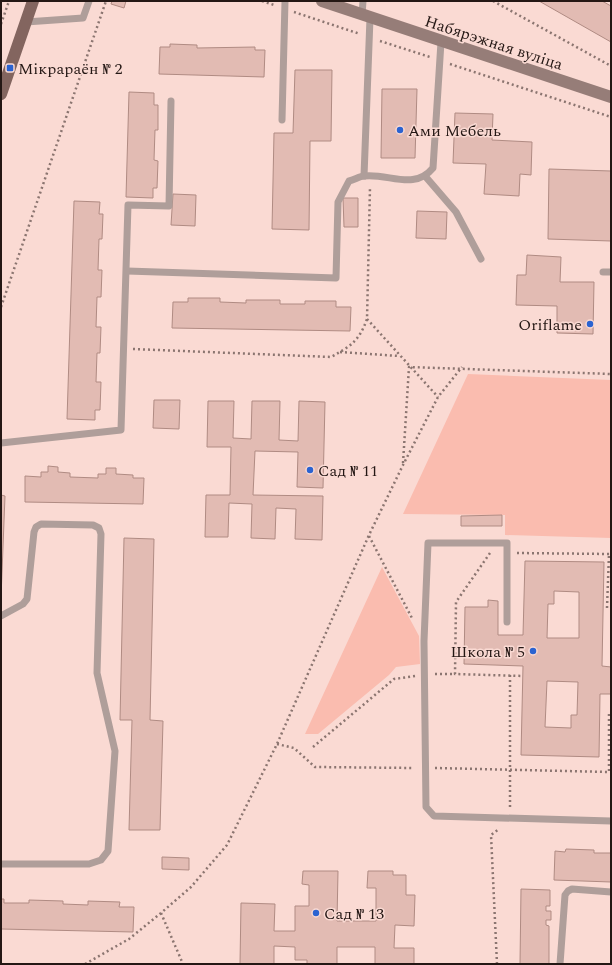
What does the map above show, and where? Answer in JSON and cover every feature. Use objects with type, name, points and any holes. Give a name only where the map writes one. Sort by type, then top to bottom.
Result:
[{"type":"main road","points":[[1,94],[33,1]]},
{"type":"main road","name":"Набярэжная вуліца","points":[[322,1],[441,42],[611,97]]},
{"type":"lane","points":[[26,22],[83,18],[89,1]]},
{"type":"lane","points":[[282,120],[285,1]]},
{"type":"lane","points":[[363,1],[366,16],[367,176]]},
{"type":"lane","points":[[127,271],[336,278],[338,202],[349,181],[367,176],[411,181],[425,176],[433,168],[441,42]]},
{"type":"lane","points":[[1,443],[121,430],[128,205],[169,206],[171,101]]},
{"type":"lane","points":[[425,176],[456,212],[481,259]]},
{"type":"lane","points":[[603,272],[611,272]]},
{"type":"lane","points":[[1,616],[23,604],[27,599],[34,532],[36,527],[41,524],[93,525],[99,528],[101,534],[97,673],[115,752],[108,851],[100,860],[89,864],[1,864]]},
{"type":"lane","points":[[507,622],[507,542],[428,543],[424,641],[426,807],[434,816],[611,820]]},
{"type":"lane","points":[[560,964],[565,895],[572,889],[611,892]]},
{"type":"path","points":[[1,24],[9,1]]},
{"type":"path","points":[[1,307],[106,1]]},
{"type":"path","points":[[493,1],[611,66]]},
{"type":"path","points":[[124,349],[331,357],[350,347],[361,334],[367,319],[367,176]]},
{"type":"path","points":[[367,319],[409,367],[438,397]]},
{"type":"path","points":[[340,352],[399,356]]},
{"type":"path","points":[[409,367],[462,367],[611,374]]},
{"type":"path","points":[[403,465],[409,367]]},
{"type":"path","points":[[85,964],[129,939],[161,913],[191,887],[227,845],[277,744],[369,535],[403,465],[438,397],[462,367]]},
{"type":"path","points":[[369,535],[424,641]]},
{"type":"path","points":[[455,674],[456,602],[499,543]]},
{"type":"path","points":[[507,552],[610,554],[607,608]]},
{"type":"path","points":[[313,747],[394,678],[425,674],[523,676]]},
{"type":"path","points":[[277,744],[294,748],[315,767],[609,772],[609,714]]},
{"type":"path","points":[[161,913],[183,964]]},
{"type":"shaded area","points":[[468,374],[611,380],[611,538],[505,535],[505,515],[403,514]]},
{"type":"shaded area","points":[[382,567],[419,636],[420,664],[396,667],[389,675],[318,734],[305,734]]},
{"type":"building","points":[[112,1],[126,1],[124,8],[111,4]]},
{"type":"building","points":[[539,1],[602,1],[611,6],[611,42]]},
{"type":"building","points":[[170,44],[197,45],[197,48],[255,47],[255,50],[265,50],[264,77],[159,74],[160,47],[170,47]]},
{"type":"building","points":[[295,70],[332,70],[331,141],[310,141],[309,230],[272,229],[274,133],[293,133]]},
{"type":"building","points":[[382,89],[417,89],[415,158],[381,158]]},
{"type":"building","points":[[129,92],[154,93],[154,105],[158,105],[158,130],[155,130],[154,160],[158,161],[157,188],[153,188],[153,198],[126,197]]},
{"type":"building","points":[[455,113],[493,114],[492,140],[532,142],[531,175],[520,174],[519,196],[484,194],[486,164],[453,163]]},
{"type":"building","points":[[549,169],[611,171],[611,241],[548,239]]},
{"type":"building","points":[[173,194],[196,195],[195,226],[171,225]]},
{"type":"building","points":[[343,198],[358,198],[358,227],[344,227]]},
{"type":"building","points":[[74,201],[100,202],[99,214],[103,214],[102,239],[99,239],[98,270],[102,270],[101,297],[97,297],[96,327],[101,327],[100,353],[97,353],[96,382],[101,382],[100,410],[95,410],[95,420],[67,419]]},
{"type":"building","points":[[417,211],[447,212],[446,239],[416,238]]},
{"type":"building","points":[[527,255],[561,257],[560,282],[594,282],[593,334],[557,333],[557,306],[516,305],[517,275],[526,275]]},
{"type":"building","points":[[188,298],[220,298],[220,302],[246,303],[246,300],[280,300],[280,304],[305,304],[305,301],[336,301],[336,307],[351,307],[350,331],[172,328],[173,302],[188,302]]},
{"type":"building","points":[[154,400],[180,400],[179,429],[153,428]]},
{"type":"building","name":"Сад № 11","points":[[208,401],[234,401],[233,438],[251,439],[252,401],[280,401],[279,440],[298,441],[299,401],[325,402],[323,488],[297,487],[298,452],[255,451],[253,495],[323,496],[322,540],[295,539],[296,509],[276,508],[275,539],[251,538],[252,504],[229,503],[228,537],[205,537],[206,495],[230,495],[231,447],[207,447]]},
{"type":"building","points":[[48,466],[58,467],[58,472],[70,473],[70,477],[98,478],[98,474],[106,474],[106,468],[116,468],[116,474],[133,475],[133,478],[144,478],[143,504],[25,502],[25,476],[41,477],[41,472],[48,472]]},
{"type":"building","points":[[1,495],[5,496],[1,598]]},
{"type":"building","points":[[502,515],[502,526],[461,526],[461,516]]},
{"type":"building","points":[[124,538],[154,539],[150,720],[163,721],[160,830],[129,830],[132,720],[120,720]]},
{"type":"building","name":"Школа № 5","points":[[525,561],[604,562],[602,666],[611,667],[611,694],[600,694],[599,757],[521,755],[523,666],[464,664],[465,607],[488,607],[488,600],[498,601],[498,635],[523,635]],"holes":[[[554,591],[579,592],[579,638],[547,638],[548,604],[554,604]],[[547,681],[578,682],[577,715],[571,715],[571,728],[545,727]]]},
{"type":"building","points":[[566,849],[594,850],[594,853],[611,853],[611,882],[554,880],[555,851],[565,852]]},
{"type":"building","points":[[162,857],[189,858],[189,870],[162,869]]},
{"type":"building","name":"Сад № 13","points":[[303,871],[338,871],[337,921],[376,921],[376,888],[367,888],[368,871],[393,871],[393,875],[406,875],[406,895],[415,895],[414,926],[395,925],[394,948],[414,948],[414,964],[375,964],[375,947],[337,947],[337,964],[307,964],[307,960],[295,960],[295,947],[274,946],[274,964],[240,964],[241,903],[275,904],[274,931],[295,931],[295,906],[309,906],[309,885],[302,884]]},
{"type":"building","points":[[521,889],[550,890],[550,906],[546,906],[546,911],[551,911],[551,920],[546,920],[546,925],[549,926],[549,964],[520,964]]},
{"type":"building","points":[[1,899],[4,899],[4,903],[29,903],[29,900],[63,901],[63,904],[88,905],[88,901],[120,902],[119,907],[134,907],[133,932],[1,929]]},
{"type":"place","name":"Мікрараён № 2","points":[[10,68]]},
{"type":"place","name":"Ами Мебель","points":[[400,130]]},
{"type":"place","name":"Oriflame","points":[[590,324]]},
{"type":"place","name":"Сад № 11","points":[[310,470]]},
{"type":"place","name":"Школа № 5","points":[[533,651]]},
{"type":"place","name":"Сад № 13","points":[[316,913]]}]
